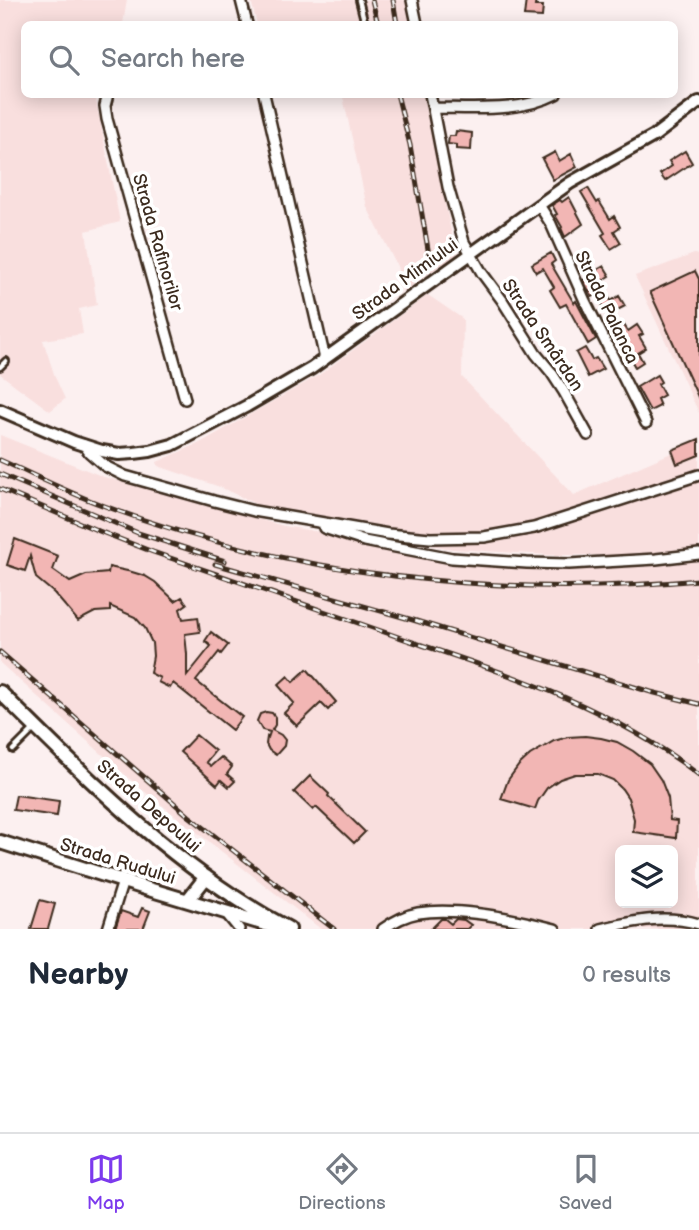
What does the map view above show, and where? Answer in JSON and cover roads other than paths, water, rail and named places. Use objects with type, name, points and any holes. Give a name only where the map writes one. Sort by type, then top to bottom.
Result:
[{"type":"main road","name":"Strada Depoului","points":[[0,692],[117,804],[173,852],[243,902],[289,929]]},
{"type":"main road","name":"Strada Rudului","points":[[0,842],[282,929]]},
{"type":"main road","points":[[188,900],[206,877]]},
{"type":"street","points":[[241,0],[246,21]]},
{"type":"street","points":[[412,0],[416,21]]},
{"type":"street","name":"Strada Rafinorilor","points":[[107,98],[107,119],[185,398]]},
{"type":"street","points":[[265,98],[325,359]]},
{"type":"street","name":"Strada Smârdan","points":[[431,98],[448,187],[470,253],[536,354],[558,382],[588,435]]},
{"type":"street","points":[[433,108],[507,108],[542,102],[549,98]]},
{"type":"street","name":"Strada Mimiului","points":[[84,445],[119,454],[150,451],[183,440],[278,389],[325,359],[570,183],[654,136],[699,102]]},
{"type":"street","name":"Strada Palanca","points":[[539,205],[551,224],[589,309],[646,423]]},
{"type":"street","points":[[0,410],[84,445],[89,453],[105,466],[125,476],[254,511],[388,534],[430,538],[484,537],[534,528],[699,475]]},
{"type":"street","points":[[296,518],[364,541],[452,558],[569,564],[699,554]]},
{"type":"street","points":[[108,929],[123,881]]},
{"type":"street","points":[[389,928],[410,915],[437,912],[468,913],[555,929]]},
{"type":"street","points":[[226,913],[235,928]]},
{"type":"street","points":[[600,929],[657,918],[674,918],[699,924]]},
{"type":"lane","points":[[359,0],[364,21]]},
{"type":"lane","points":[[0,367],[6,361]]},
{"type":"lane","points":[[13,750],[36,727]]},
{"type":"railway","points":[[372,0],[377,21]]},
{"type":"railway","points":[[393,0],[396,21]]},
{"type":"railway","points":[[398,98],[410,145],[429,255]]},
{"type":"railway","points":[[0,460],[89,500],[173,529],[246,549],[321,565],[472,583],[624,585],[699,580]]},
{"type":"railway","points":[[0,474],[138,533],[225,561]]},
{"type":"railway","points":[[0,489],[153,552],[487,667],[561,696],[631,730],[699,775]]},
{"type":"railway","points":[[215,564],[699,704]]},
{"type":"railway","points":[[0,652],[189,816],[334,929]]}]
